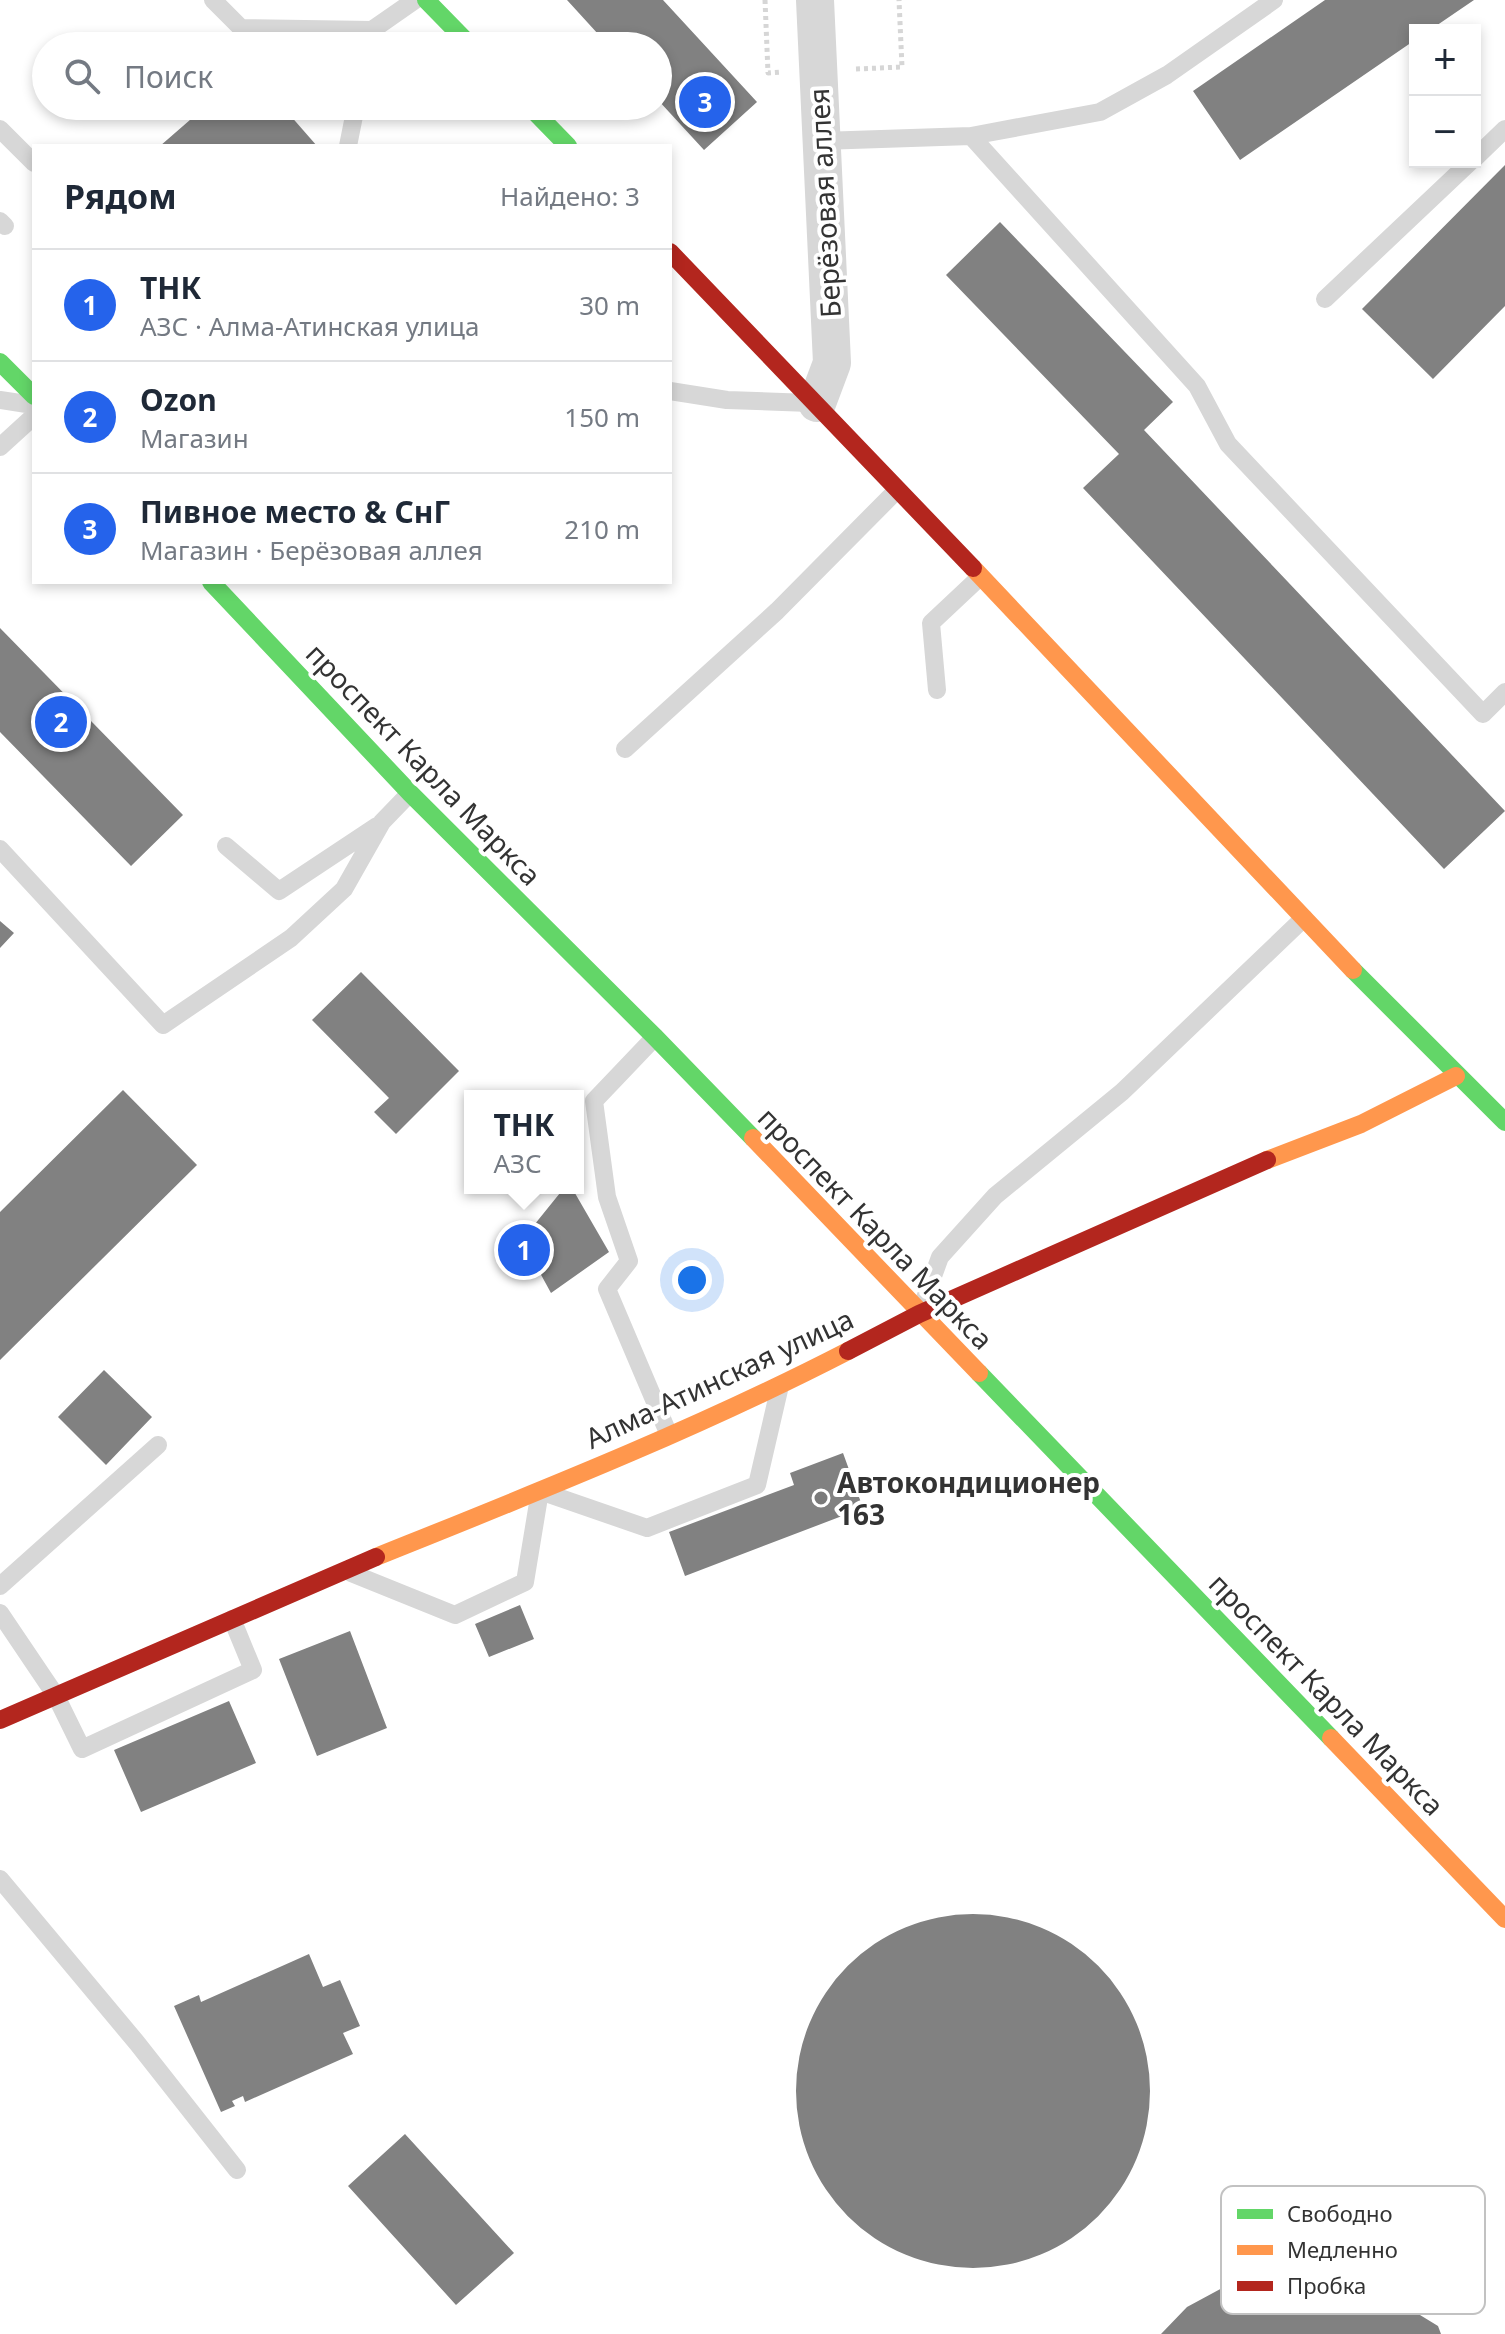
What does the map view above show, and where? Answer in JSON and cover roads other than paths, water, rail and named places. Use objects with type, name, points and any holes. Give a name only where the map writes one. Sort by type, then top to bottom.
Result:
[{"type":"main road","points":[[426,0],[457,32]]},
{"type":"main road","points":[[537,120],[548,139]]},
{"type":"main road","points":[[672,254],[1304,918],[1456,1076],[1505,1122]]},
{"type":"main road","points":[[0,362],[32,394]]},
{"type":"main road","name":"проспект Карла Маркса","points":[[213,584],[410,793],[655,1037],[919,1314],[1504,1910]]},
{"type":"main road","name":"Алма-Атинская улица","points":[[0,1720],[780,1386],[919,1314],[1285,1152],[1361,1124],[1456,1076]]},
{"type":"street","name":"Берёзовая аллея","points":[[815,0],[832,363],[817,403]]},
{"type":"lane","points":[[213,0],[241,28],[293,32]]},
{"type":"lane","points":[[377,32],[415,0]]},
{"type":"lane","points":[[821,141],[971,136],[1100,112],[1167,75],[1274,0]]},
{"type":"lane","points":[[348,144],[353,120]]},
{"type":"lane","points":[[0,129],[32,161]]},
{"type":"lane","points":[[1481,152],[1505,129]]},
{"type":"lane","points":[[971,136],[1197,386],[1228,444],[1483,714],[1505,692]]},
{"type":"lane","points":[[1325,299],[1464,168]]},
{"type":"lane","points":[[672,391],[727,400],[817,403]]},
{"type":"lane","points":[[0,400],[32,405]]},
{"type":"lane","points":[[0,447],[32,418]]},
{"type":"lane","points":[[625,749],[777,611],[897,490]]},
{"type":"lane","points":[[937,690],[931,623],[980,577]]},
{"type":"lane","points":[[226,846],[279,891],[382,822],[410,793]]},
{"type":"lane","points":[[0,849],[163,1025],[291,938],[344,889],[382,822]]},
{"type":"lane","points":[[919,1314],[940,1257],[995,1196],[1122,1092],[1304,918]]},
{"type":"lane","points":[[655,1037],[594,1101],[607,1197],[629,1261],[607,1289],[669,1435]]},
{"type":"lane","points":[[345,1570],[455,1615],[525,1582],[540,1491],[647,1528],[757,1485],[780,1386]]},
{"type":"lane","points":[[0,1586],[158,1445]]},
{"type":"lane","points":[[0,1613],[56,1696],[82,1749],[253,1670],[232,1619]]},
{"type":"lane","points":[[0,1879],[137,2043],[237,2170]]},
{"type":"place","name":"Пивное место & СнГ","points":[[705,102]]},
{"type":"place","name":"Ozon","points":[[61,722]]},
{"type":"place","name":"ТНК","points":[[524,1250]]},
{"type":"place","name":"Автокондиционер 163","points":[[821,1498]]}]
